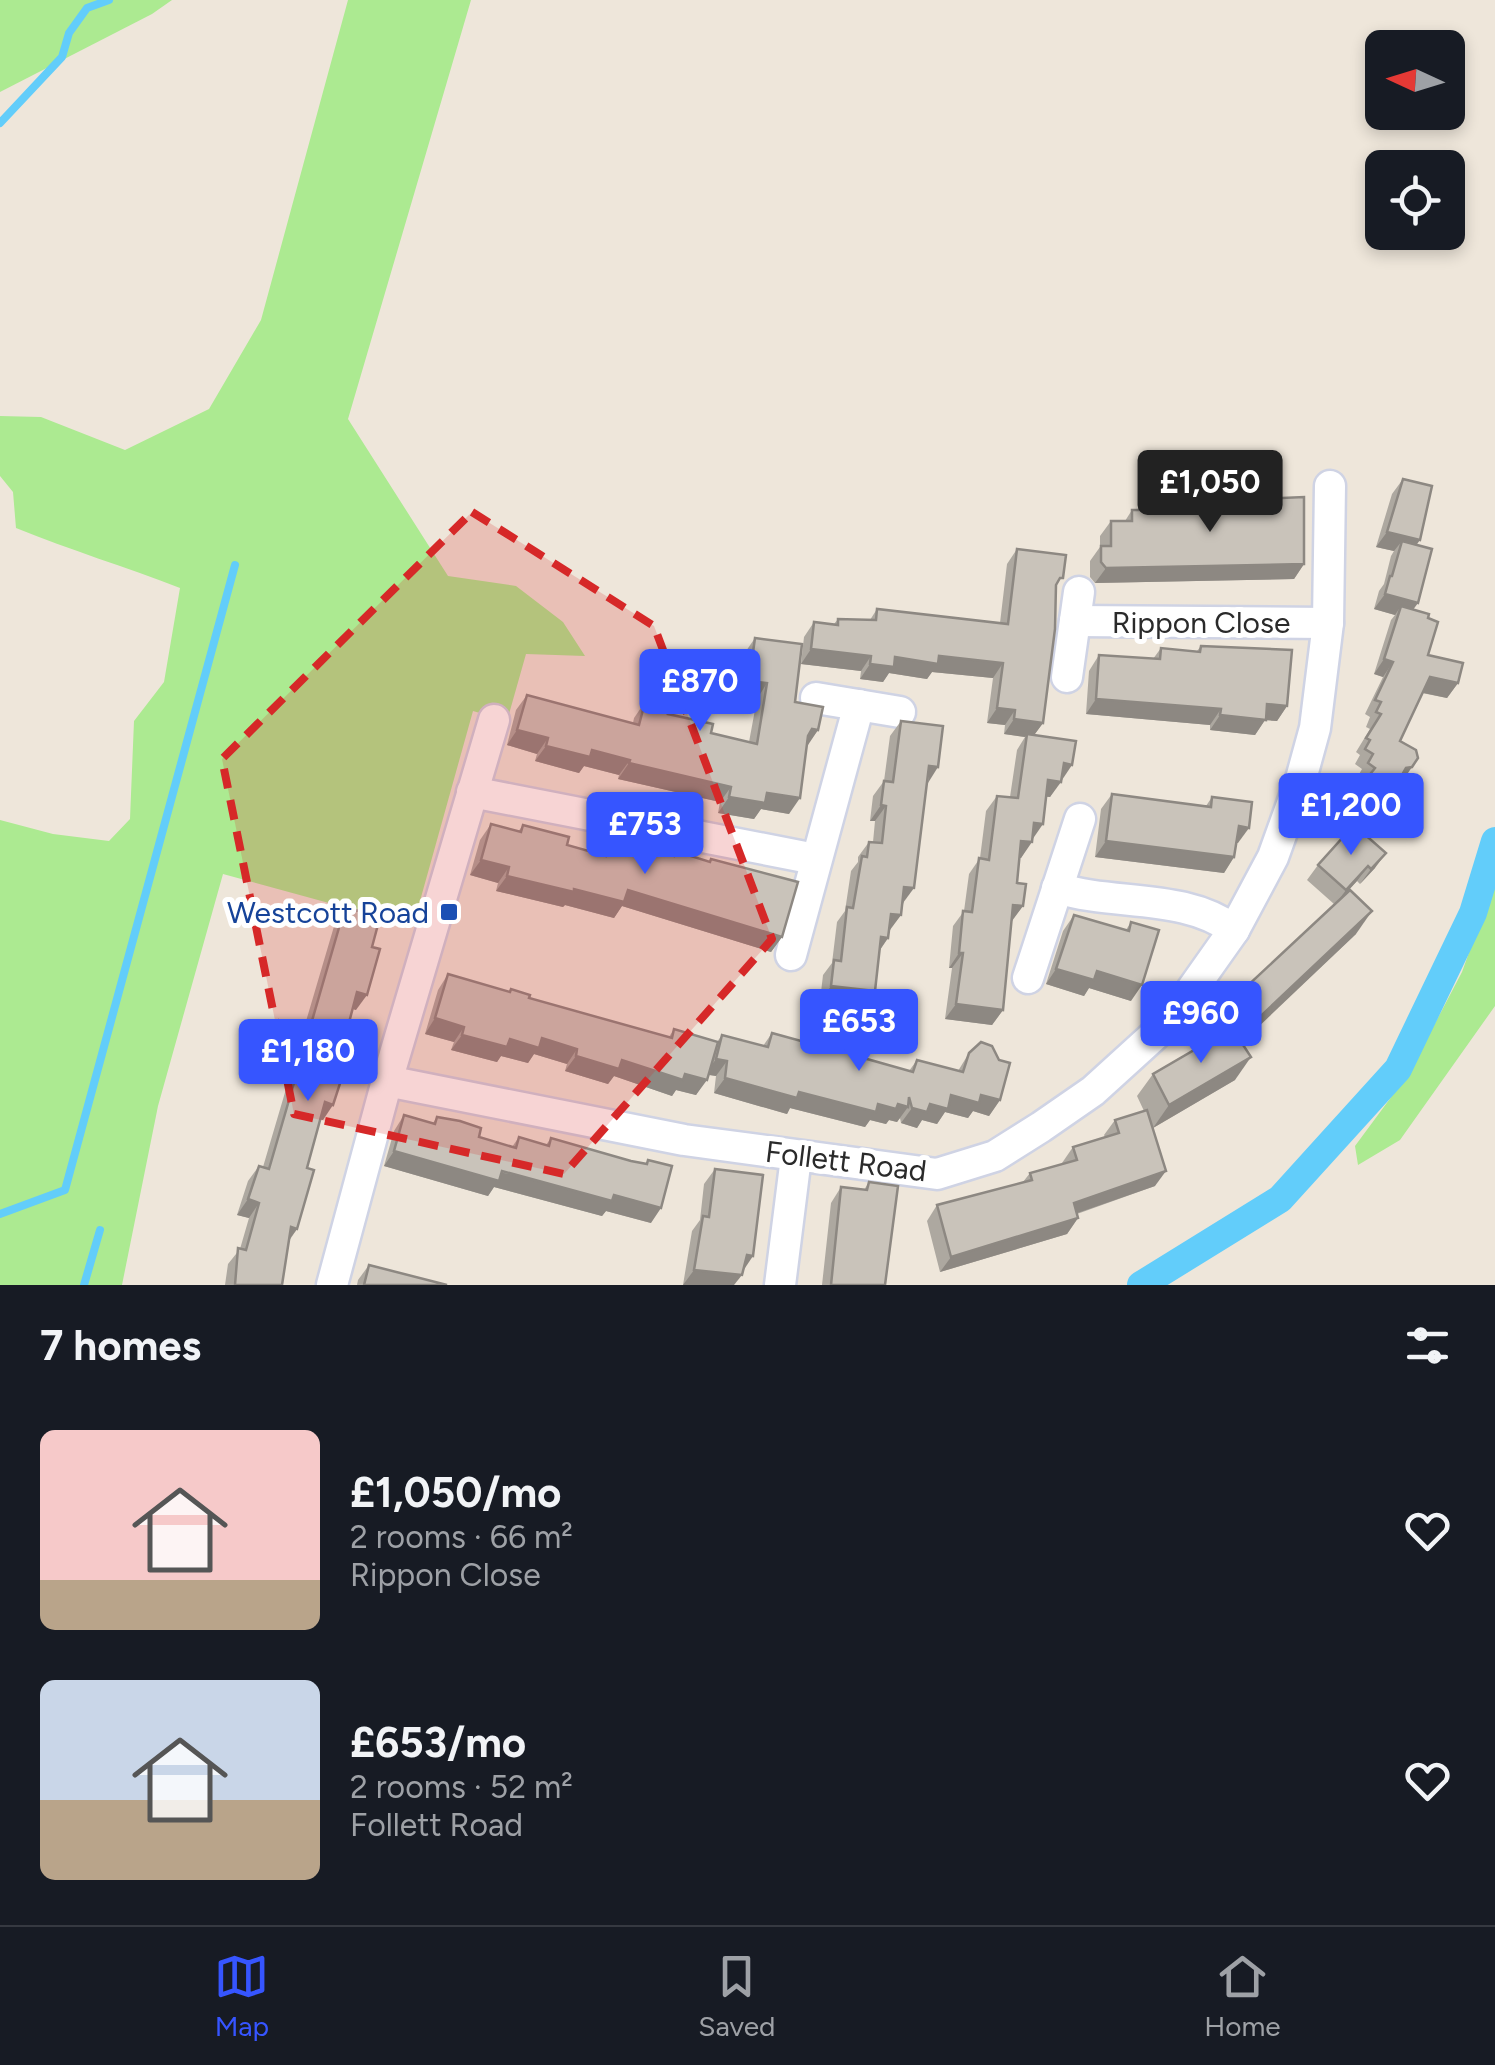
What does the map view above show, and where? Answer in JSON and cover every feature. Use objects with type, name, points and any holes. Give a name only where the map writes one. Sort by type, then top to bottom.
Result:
[{"type":"street","name":"Follett Road","points":[[388,1081],[684,1140],[937,1174],[994,1156],[1092,1091],[1169,1022],[1234,930],[1272,857],[1315,728],[1328,622],[1330,486]]},
{"type":"street","name":"Rippon Close","points":[[1066,677],[1077,607],[1328,622]]},
{"type":"street","points":[[816,698],[900,712]]},
{"type":"street","points":[[791,955],[859,705]]},
{"type":"street","points":[[332,1285],[494,720]]},
{"type":"street","points":[[472,792],[815,859]]},
{"type":"street","points":[[1028,978],[1080,819]]},
{"type":"street","points":[[1057,888],[1182,908],[1209,915],[1234,930]]},
{"type":"street","points":[[780,1285],[796,1156]]},
{"type":"highlighted area","points":[[472,512],[654,626],[772,939],[564,1174],[294,1114],[222,759]]},
{"type":"green space","points":[[0,0],[172,0],[0,92]]},
{"type":"green space","points":[[348,0],[471,0],[348,419],[448,576],[516,586],[563,622],[585,656],[526,654],[507,721],[473,711],[413,926],[223,874],[158,1106],[122,1285],[0,1285],[0,820],[53,834],[109,841],[130,819],[134,721],[164,682],[180,588],[16,528],[13,492],[0,476],[0,416],[41,417],[125,450],[209,409],[261,320]]},
{"type":"green space","points":[[1495,880],[1495,1006],[1400,1140],[1358,1165],[1355,1146],[1409,1073],[1462,972]]},
{"type":"building","points":[[1403,479],[1432,486],[1420,540],[1387,532]]},
{"type":"building","points":[[1304,497],[1304,564],[1106,568],[1101,562],[1101,546],[1111,546],[1111,521],[1132,521],[1132,510],[1169,510],[1169,504]]},
{"type":"building","points":[[1402,541],[1432,549],[1418,603],[1385,594]]},
{"type":"building","points":[[1017,549],[1066,555],[1063,578],[1056,585],[1055,629],[1043,723],[1014,719],[1015,710],[997,708],[1003,663],[939,656],[938,664],[895,657],[894,667],[870,664],[871,656],[811,649],[814,622],[838,625],[838,619],[876,620],[877,609],[1008,624]]},
{"type":"building","points":[[1401,606],[1429,614],[1428,618],[1438,622],[1428,655],[1463,663],[1458,683],[1430,677],[1400,741],[1416,750],[1418,758],[1412,767],[1406,768],[1393,791],[1397,794],[1401,824],[1359,822],[1348,814],[1355,805],[1349,801],[1375,768],[1368,763],[1373,754],[1365,749],[1370,740],[1366,738],[1381,714],[1376,712],[1381,702],[1375,700],[1393,662],[1384,659]]},
{"type":"building","points":[[755,638],[802,644],[795,702],[823,707],[818,730],[812,729],[808,736],[800,798],[767,793],[765,803],[729,797],[731,787],[629,763],[630,760],[592,750],[590,757],[546,746],[548,738],[517,730],[527,695],[639,725],[645,702],[670,709],[668,714],[713,724],[711,733],[757,744],[767,683],[749,681]]},
{"type":"building","points":[[1201,646],[1292,650],[1287,706],[1267,704],[1266,720],[1220,715],[1221,709],[1096,699],[1099,655],[1160,659],[1161,648],[1200,652]]},
{"type":"building","points":[[901,721],[943,726],[938,767],[929,766],[914,888],[904,887],[901,915],[891,914],[888,938],[881,937],[875,991],[831,986],[834,960],[841,961],[847,907],[853,908],[862,856],[867,857],[869,842],[882,843],[884,781],[893,782]]},
{"type":"building","points":[[1027,734],[1076,741],[1072,765],[1064,763],[1061,782],[1048,780],[1043,824],[1034,823],[1032,842],[1021,841],[1017,883],[1026,884],[1023,906],[1013,905],[1003,1010],[956,1004],[963,953],[959,953],[963,911],[972,912],[979,858],[989,860],[997,796],[1018,798]]},
{"type":"building","points":[[1112,794],[1211,807],[1212,797],[1252,802],[1249,828],[1239,826],[1234,857],[1106,841]]},
{"type":"building","points":[[491,824],[521,832],[523,825],[569,837],[567,845],[606,856],[610,843],[626,848],[627,842],[798,882],[782,937],[628,890],[624,902],[507,876],[509,867],[481,860]]},
{"type":"building","points":[[1354,825],[1386,853],[1346,890],[1318,865]]},
{"type":"building","points":[[1350,890],[1372,911],[1247,1029],[1228,1004]]},
{"type":"building","points":[[345,907],[380,917],[372,947],[380,949],[367,995],[357,992],[340,1057],[348,1059],[333,1105],[325,1102],[307,1168],[314,1170],[297,1229],[291,1227],[282,1285],[235,1285],[238,1248],[246,1250],[259,1203],[248,1199],[259,1166],[269,1169]]},
{"type":"building","points":[[1074,915],[1129,931],[1131,922],[1159,930],[1142,985],[1097,971],[1094,980],[1056,969]]},
{"type":"building","points":[[448,974],[672,1038],[674,1029],[718,1042],[707,1080],[685,1074],[683,1080],[622,1060],[619,1069],[576,1056],[577,1049],[542,1038],[539,1048],[510,1039],[507,1047],[462,1035],[464,1027],[435,1018]]},
{"type":"building","points":[[1232,1028],[1251,1057],[1169,1105],[1153,1074]]},
{"type":"building","points":[[772,1033],[861,1052],[860,1057],[913,1072],[917,1060],[963,1072],[969,1053],[981,1042],[992,1046],[999,1060],[1010,1063],[1000,1100],[981,1095],[979,1103],[951,1095],[948,1109],[930,1104],[927,1112],[912,1108],[909,1097],[908,1107],[898,1104],[896,1109],[878,1104],[876,1112],[799,1092],[797,1098],[725,1078],[727,1061],[716,1059],[722,1035],[768,1047]]},
{"type":"building","points":[[1147,1110],[1166,1171],[1074,1203],[1078,1218],[951,1257],[937,1205],[1032,1180],[1030,1173],[1077,1160],[1073,1147],[1119,1133],[1115,1120]]},
{"type":"building","points":[[404,1115],[435,1124],[437,1117],[460,1121],[481,1128],[479,1137],[516,1148],[519,1137],[549,1146],[551,1138],[631,1161],[647,1164],[648,1160],[672,1166],[661,1208],[614,1195],[612,1201],[502,1171],[499,1181],[394,1151]]},
{"type":"building","points":[[715,1169],[763,1175],[753,1256],[747,1255],[742,1275],[694,1270],[703,1216],[709,1217]]},
{"type":"building","points":[[869,1182],[898,1186],[885,1285],[831,1285],[841,1187],[867,1190]]},
{"type":"building","points":[[369,1265],[447,1285],[364,1285]]},
{"type":"waterway","points":[[0,123],[62,57],[69,33],[87,8],[109,0]]},
{"type":"waterway","points":[[0,1214],[65,1190],[235,565]]},
{"type":"waterway","points":[[1141,1285],[1280,1199],[1398,1069],[1473,913],[1495,841]]},
{"type":"waterway","points":[[84,1285],[100,1230]]},
{"type":"place","name":"Westcott Road","points":[[449,912]]}]
